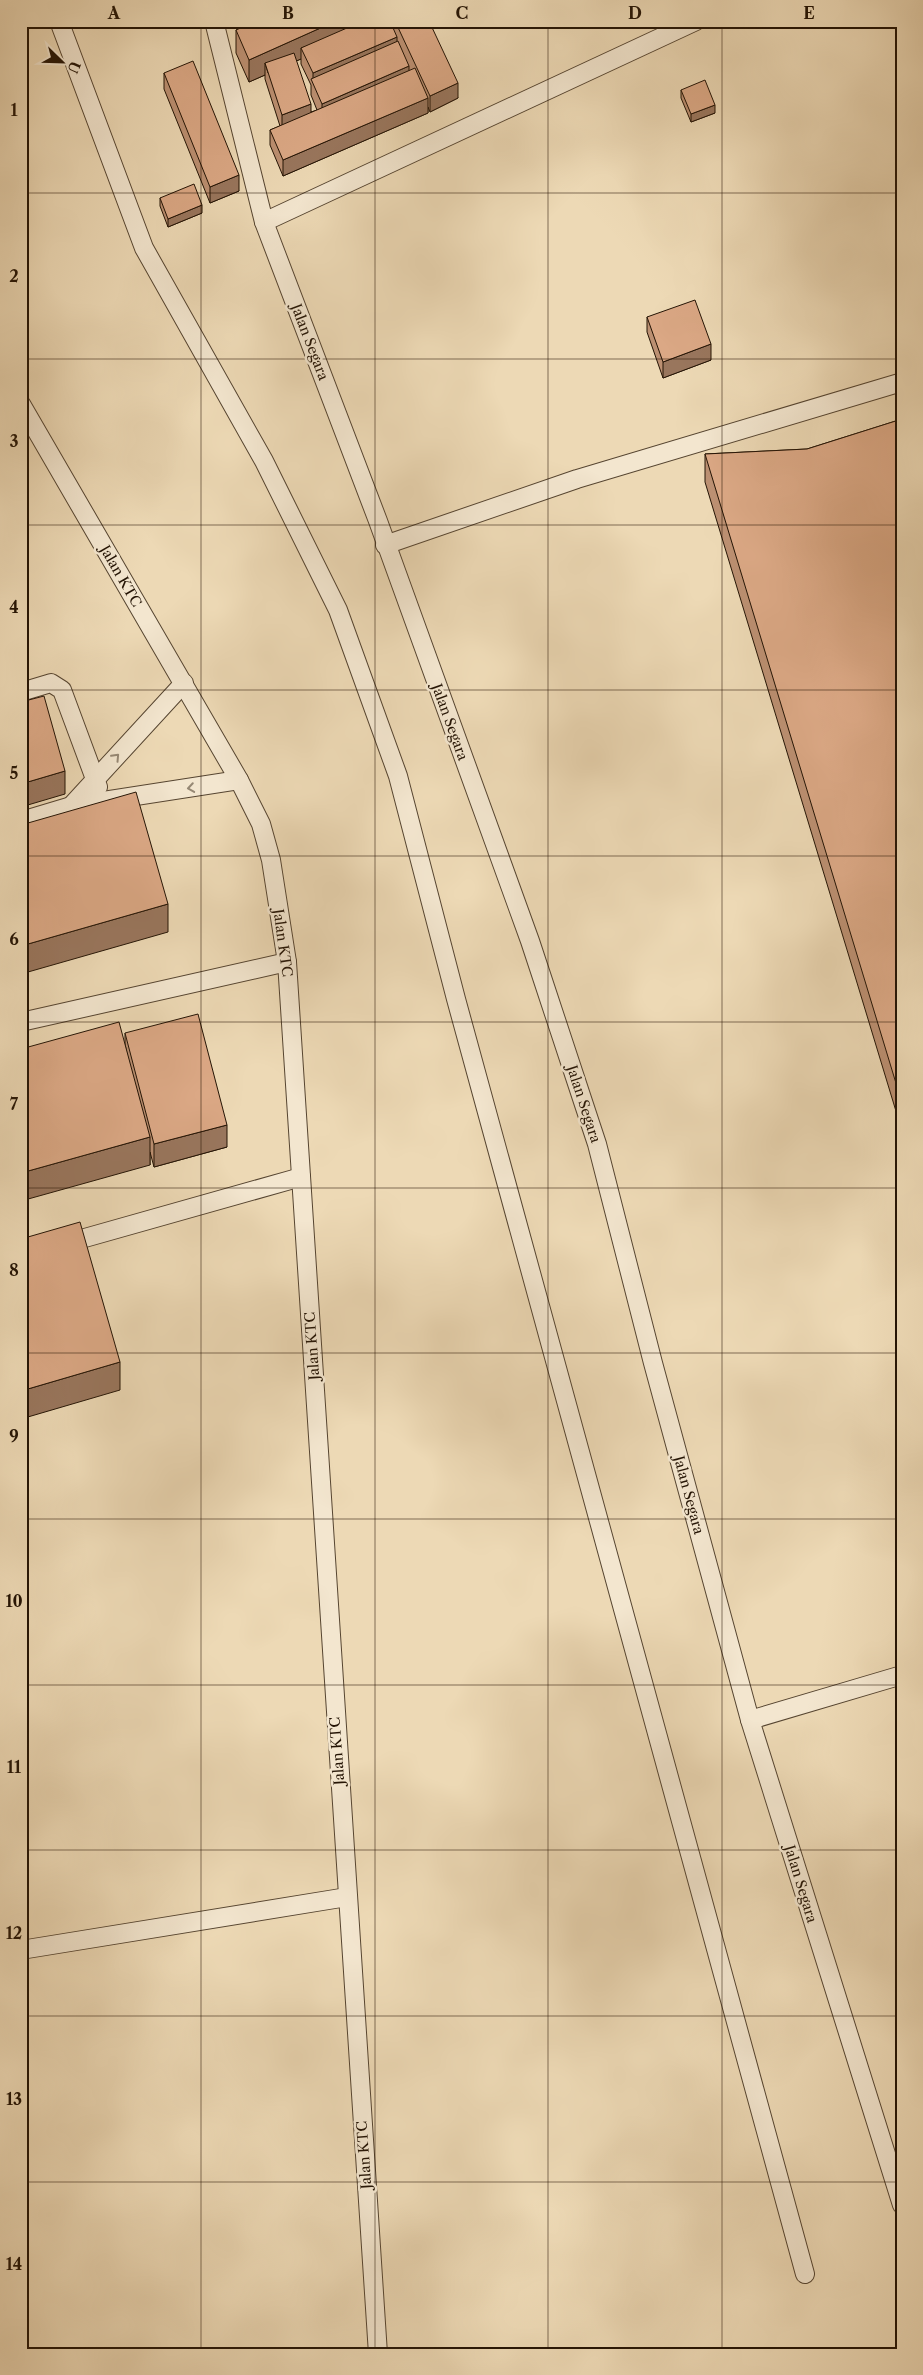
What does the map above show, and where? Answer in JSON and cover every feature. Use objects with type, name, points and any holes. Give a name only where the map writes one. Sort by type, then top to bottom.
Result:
[{"type":"lane","points":[[59,21],[144,248],[264,461],[338,610],[398,776],[456,999],[805,2274]]},
{"type":"lane","name":"Jalan Segara","points":[[214,21],[264,222],[378,521],[385,545],[530,941],[597,1144],[653,1363],[750,1720],[902,2205]]},
{"type":"lane","points":[[264,222],[696,21]]},
{"type":"lane","points":[[385,545],[578,479],[902,382]]},
{"type":"lane","name":"Jalan KTC","points":[[21,404],[240,780],[261,824],[271,860],[287,962],[378,2354]]},
{"type":"lane","points":[[21,692],[52,683],[62,690],[104,801]]},
{"type":"lane","points":[[71,806],[184,683]]},
{"type":"lane","points":[[21,821],[71,806],[240,780]]},
{"type":"lane","points":[[21,1022],[287,962]]},
{"type":"lane","points":[[21,1256],[301,1177]]},
{"type":"lane","points":[[750,1720],[902,1675]]},
{"type":"lane","points":[[21,1950],[347,1897]]},
{"type":"building","points":[[256,21],[336,21],[249,60],[236,30]]},
{"type":"building","points":[[363,21],[390,21],[397,37],[313,73],[301,48]]},
{"type":"building","points":[[395,21],[429,21],[458,83],[430,96]]},
{"type":"building","points":[[398,41],[409,66],[322,104],[311,79]]},
{"type":"building","points":[[294,53],[311,104],[282,115],[265,63]]},
{"type":"building","points":[[193,61],[239,175],[210,187],[164,73]]},
{"type":"building","points":[[415,68],[428,98],[283,160],[270,130]]},
{"type":"building","points":[[705,80],[715,105],[691,114],[681,90]]},
{"type":"building","points":[[902,96],[902,114],[896,98]]},
{"type":"building","points":[[194,184],[202,205],[168,219],[160,198]]},
{"type":"building","points":[[695,300],[711,344],[663,362],[647,317]]},
{"type":"building","points":[[902,419],[902,1103],[705,454],[807,449]]},
{"type":"building","points":[[44,696],[65,771],[21,784],[21,702]]},
{"type":"building","points":[[136,792],[168,904],[21,946],[21,825]]},
{"type":"building","points":[[198,1014],[227,1125],[154,1144],[125,1033]]},
{"type":"building","points":[[119,1022],[150,1137],[21,1173],[21,1049]]},
{"type":"building","points":[[80,1222],[120,1362],[21,1391],[21,1239]]}]
